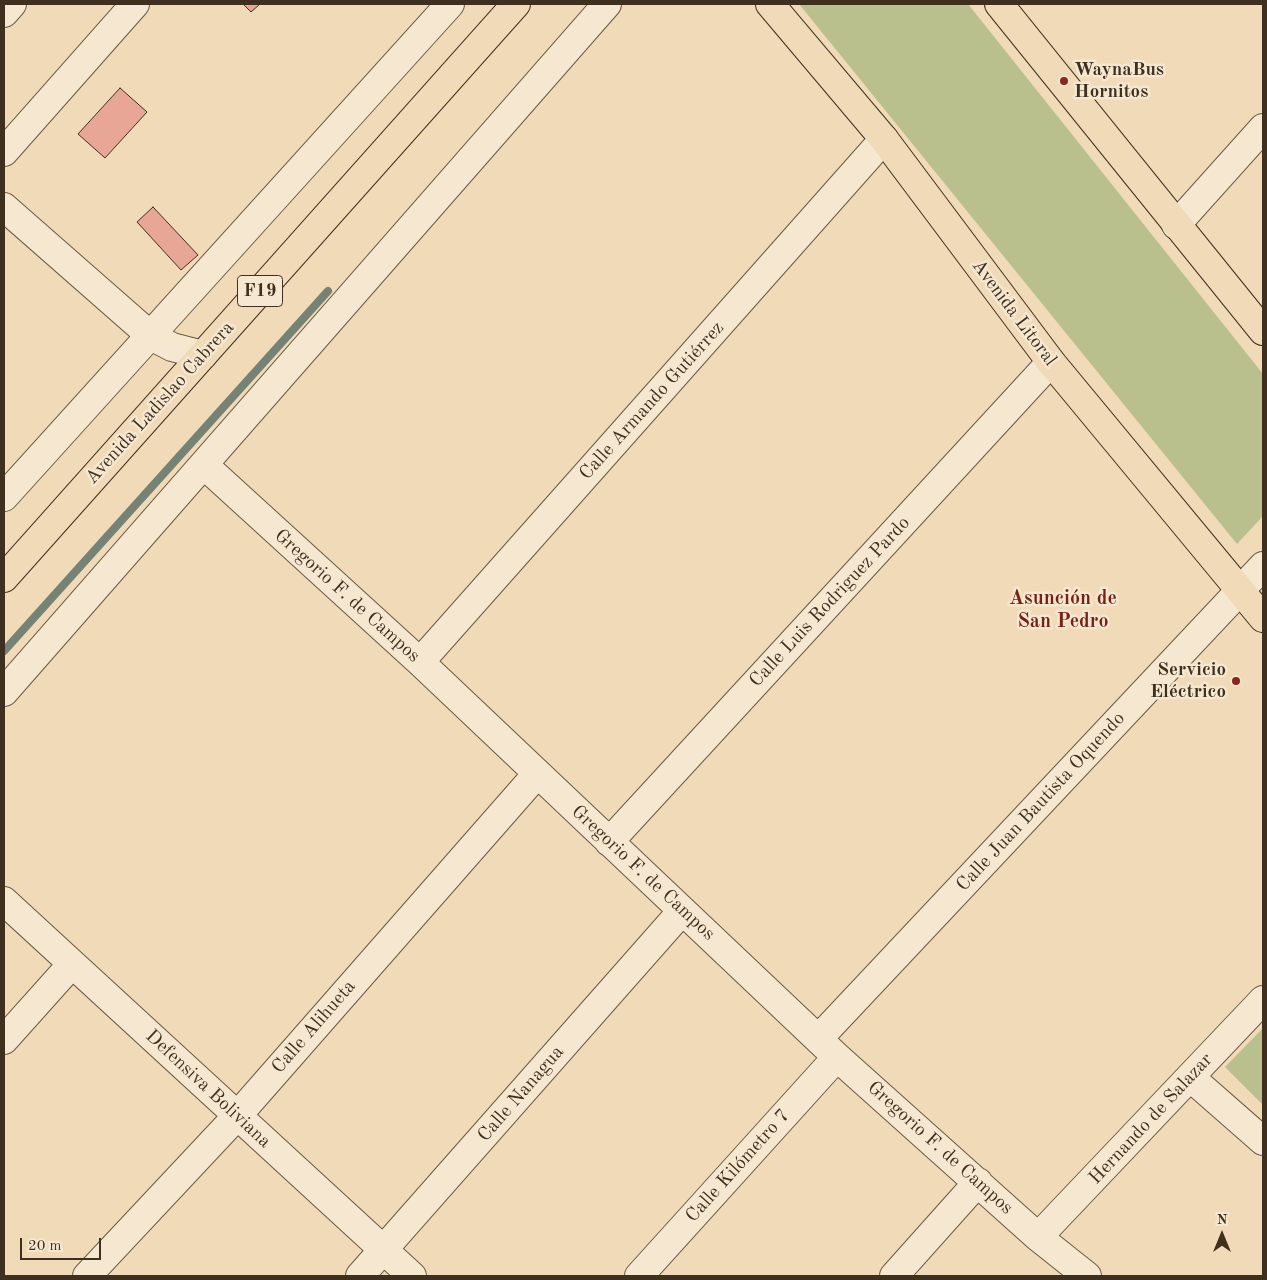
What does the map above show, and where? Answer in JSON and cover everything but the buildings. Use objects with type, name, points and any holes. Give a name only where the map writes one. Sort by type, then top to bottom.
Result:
[{"type":"main road","name":"Avenida Ladislao Cabrera","points":[[4,578],[516,4]]},
{"type":"main road","name":"Avenida Litoral","points":[[770,4],[884,140],[1051,362],[1263,618]]},
{"type":"main road","points":[[999,4],[1263,331]]},
{"type":"street","points":[[4,13],[12,4]]},
{"type":"street","points":[[4,152],[135,4]]},
{"type":"street","points":[[4,497],[450,4]]},
{"type":"street","points":[[4,692],[607,4]]},
{"type":"street","points":[[1176,225],[1263,128]]},
{"type":"street","name":"Calle Armando Gutiérrez","points":[[420,662],[884,140]]},
{"type":"street","points":[[4,207],[151,336],[172,348],[203,355]]},
{"type":"street","name":"Calle Luis Rodriguez Pardo","points":[[609,842],[1051,362]]},
{"type":"street","name":"Gregorio F. de Campos","points":[[204,465],[420,662],[828,1047],[1038,1237],[1086,1276]]},
{"type":"street","name":"Calle Juan Bautista Oquendo","points":[[828,1047],[1263,566]]},
{"type":"street","name":"Calle Alihueta","points":[[86,1276],[237,1116],[537,774]]},
{"type":"street","name":"Defensiva Boliviana","points":[[4,901],[412,1276]]},
{"type":"street","name":"Calle Nanagua","points":[[360,1276],[682,911]]},
{"type":"street","points":[[4,1040],[72,964]]},
{"type":"street","name":"Hernando de Salazar","points":[[1038,1237],[1263,1000]]},
{"type":"street","name":"Calle Kilómetro 7","points":[[639,1276],[828,1047]]},
{"type":"street","points":[[1190,1077],[1263,1142]]},
{"type":"street","points":[[894,1276],[978,1182]]},
{"type":"green space","points":[[799,4],[968,4],[1263,374],[1263,516],[1237,544]]},
{"type":"green space","points":[[1263,1028],[1263,1105],[1225,1067]]},
{"type":"waterway","points":[[4,651],[328,291]]},
{"type":"place","name":"WaynaBus Hornitos","points":[[1064,81]]},
{"type":"place","name":"Servicio Eléctrico","points":[[1236,681]]},
{"type":"district","name":"Asunción de San Pedro","points":[[1063,610]]}]
